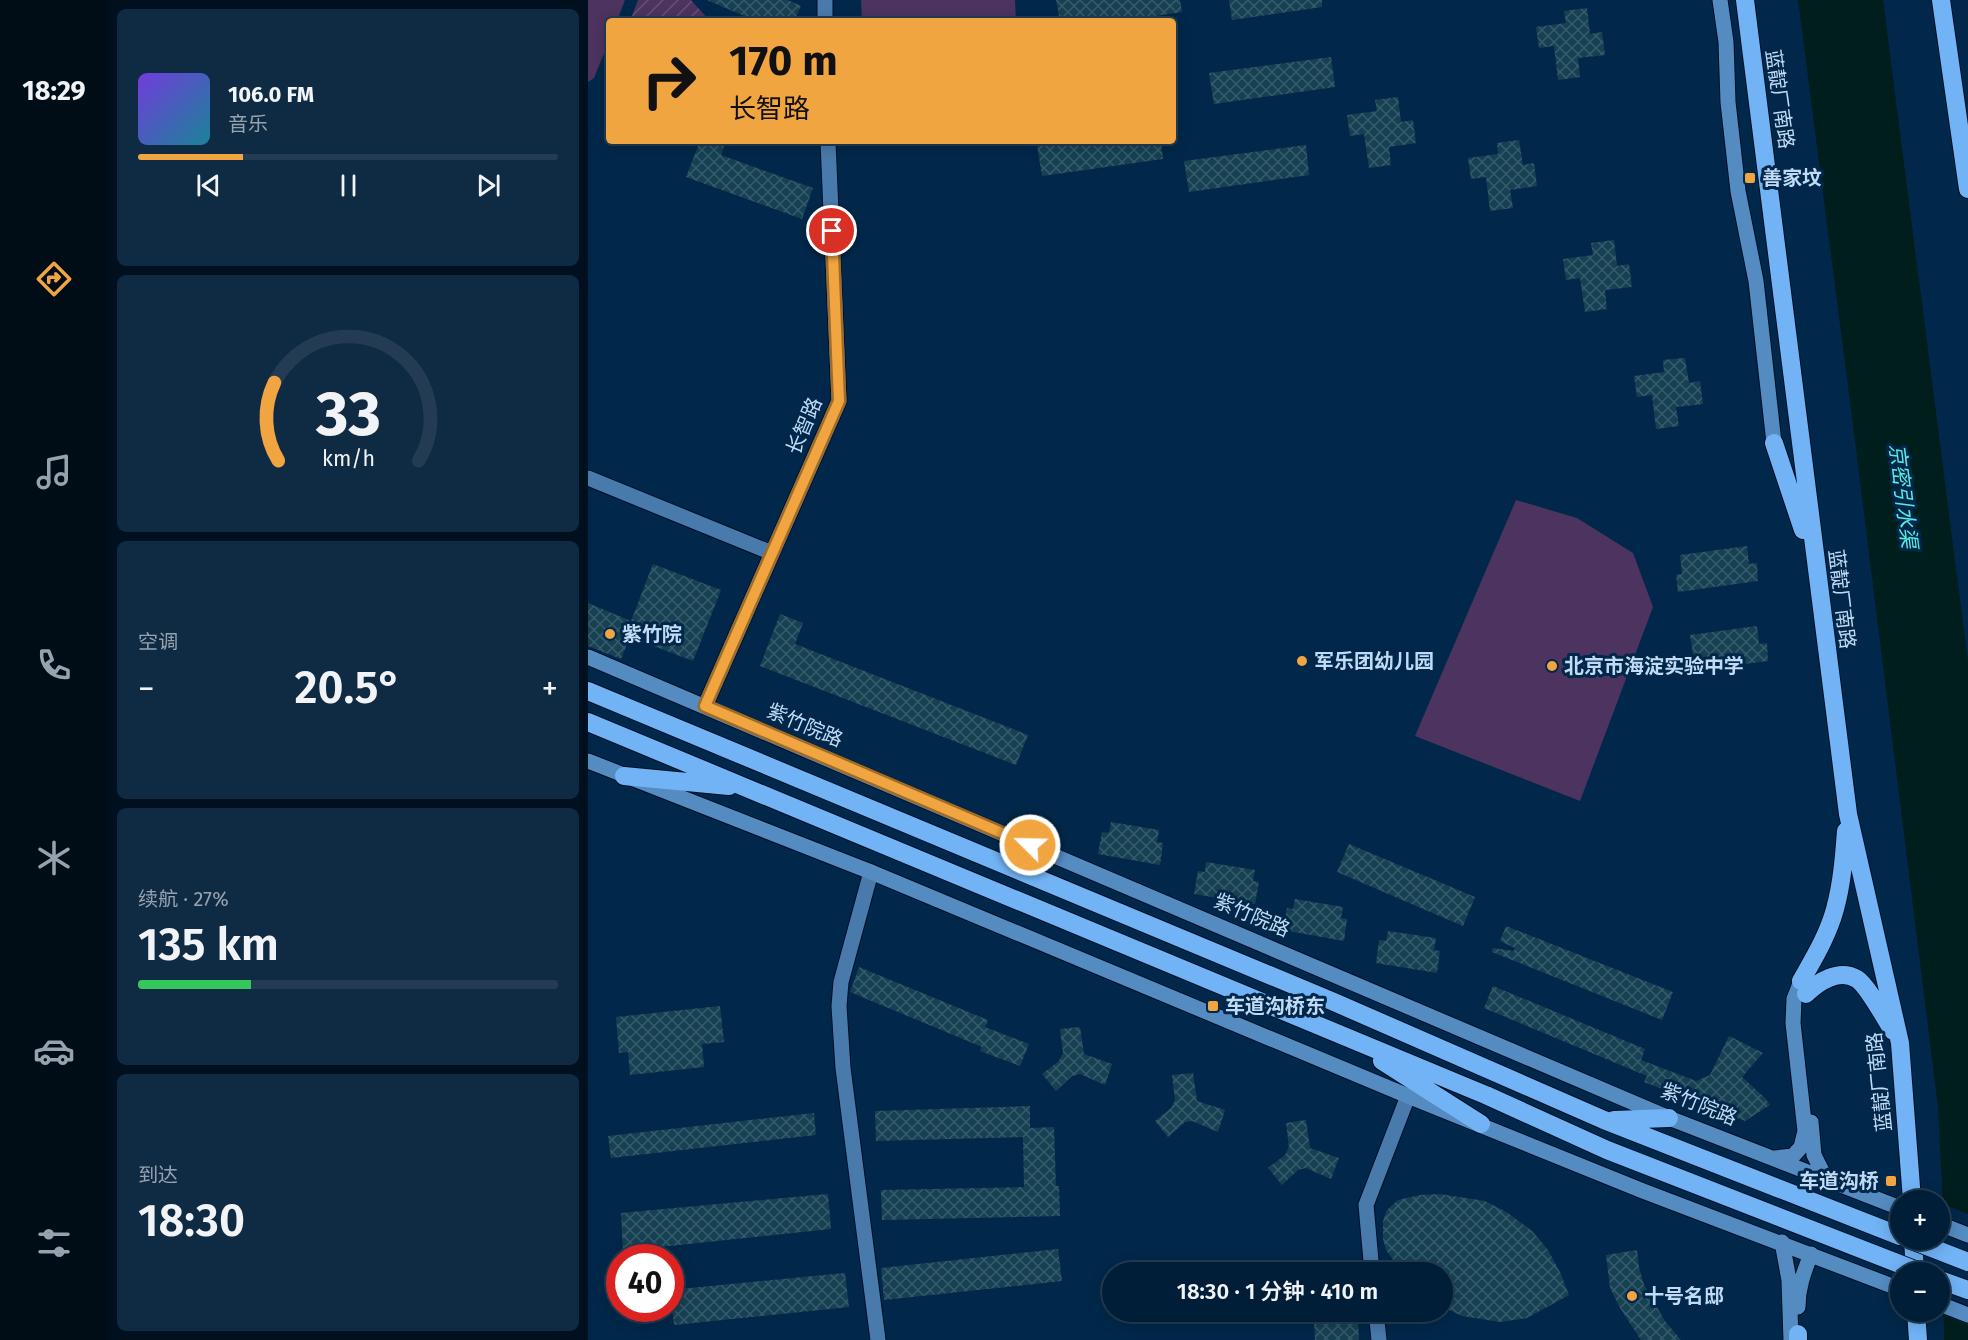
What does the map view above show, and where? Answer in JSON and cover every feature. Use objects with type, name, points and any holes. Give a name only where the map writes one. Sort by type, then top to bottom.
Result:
[{"type":"highway","name":"蓝靛厂南路","points":[[1745,0],[1848,814],[1900,1043],[1911,1190]]},
{"type":"highway","points":[[1941,0],[1968,189]]},
{"type":"highway","points":[[1774,443],[1815,565]]},
{"type":"highway","points":[[588,691],[1334,1002],[1604,1120],[1890,1232]]},
{"type":"highway","points":[[588,722],[1222,987],[1338,1032],[1607,1150],[1894,1262]]},
{"type":"highway","points":[[624,776],[748,787]]},
{"type":"highway","points":[[1803,988],[1835,909],[1842,874],[1848,814]]},
{"type":"highway","points":[[1803,988],[1842,974],[1858,979],[1900,1043]]},
{"type":"highway","points":[[1338,1032],[1481,1124]]},
{"type":"highway","points":[[1604,1120],[1669,1118]]},
{"type":"highway","points":[[1938,1250],[1968,1262]]},
{"type":"highway","points":[[1950,1284],[1968,1290]]},
{"type":"highway","points":[[1917,1322],[1918,1340]]},
{"type":"street","points":[[825,0],[825,18]]},
{"type":"street","points":[[1720,0],[1726,42],[1728,102],[1738,191],[1756,281],[1774,443]]},
{"type":"street","name":"长智路","points":[[705,706],[839,401],[828,144]]},
{"type":"street","points":[[588,478],[772,553]]},
{"type":"street","name":"紫竹院路","points":[[588,657],[1669,1118],[1890,1204]]},
{"type":"street","points":[[588,761],[871,872],[1408,1096],[1890,1285]]},
{"type":"street","points":[[871,872],[841,982],[839,1006],[843,1068],[878,1340]]},
{"type":"street","points":[[1803,988],[1794,999],[1793,1023],[1814,1155],[1825,1177]]},
{"type":"street","points":[[1775,1158],[1793,1156],[1801,1147],[1805,1131],[1803,1080]]},
{"type":"street","points":[[1371,1262],[1366,1205],[1408,1096]]},
{"type":"street","points":[[1950,1228],[1968,1235]]},
{"type":"street","points":[[1782,1242],[1789,1280],[1794,1337]]},
{"type":"street","points":[[1794,1337],[1798,1294],[1802,1275],[1811,1254]]},
{"type":"street","points":[[1950,1308],[1968,1315]]},
{"type":"street","points":[[1377,1322],[1379,1340]]},
{"type":"shaded area","points":[[588,0],[625,0],[618,18],[606,18],[606,48],[594,78],[588,82]]},
{"type":"shaded area","points":[[638,0],[691,0],[707,18],[631,18]]},
{"type":"shaded area","points":[[861,0],[1015,0],[1016,18],[862,18]]},
{"type":"shaded area","points":[[1516,500],[1577,518],[1633,553],[1653,607],[1580,801],[1415,736]]},
{"type":"water","name":"京密引水渠","points":[[1798,0],[1883,0],[1968,662],[1968,1340],[1944,1340],[1944,1322],[1950,1322],[1950,1262],[1943,1262],[1943,1250],[1950,1250],[1950,1190],[1942,1190],[1938,1107]]},
{"type":"pier","points":[[1950,1207],[1968,1214],[1968,1325],[1950,1318],[1950,1262],[1941,1262],[1940,1250],[1950,1250]]},
{"type":"building","points":[[707,0],[788,0],[801,6],[795,18],[749,18]]},
{"type":"building","points":[[1056,0],[1180,0],[1182,12],[1141,18],[1059,18]]},
{"type":"building","points":[[1229,0],[1322,0],[1322,7],[1232,20]]},
{"type":"building","points":[[1587,8],[1590,34],[1602,32],[1605,55],[1578,58],[1580,77],[1558,80],[1554,46],[1539,48],[1536,27],[1566,23],[1564,11]]},
{"type":"building","points":[[1331,57],[1335,87],[1214,104],[1209,73]]},
{"type":"building","points":[[1398,97],[1401,122],[1413,120],[1416,143],[1389,147],[1391,165],[1369,168],[1364,134],[1350,136],[1347,115],[1377,111],[1375,100]]},
{"type":"building","points":[[1519,140],[1523,165],[1534,163],[1537,186],[1510,190],[1513,208],[1490,211],[1486,177],[1471,179],[1468,158],[1498,154],[1497,143]]},
{"type":"building","points":[[699,144],[725,144],[721,155],[813,188],[802,219],[686,177]]},
{"type":"building","points":[[1161,144],[1163,159],[1042,176],[1037,145]]},
{"type":"building","points":[[1306,145],[1309,175],[1189,192],[1184,161]]},
{"type":"building","points":[[1614,240],[1617,266],[1629,264],[1632,287],[1605,290],[1607,309],[1585,312],[1580,278],[1566,280],[1563,259],[1593,255],[1591,243]]},
{"type":"building","points":[[1685,358],[1689,383],[1700,381],[1703,404],[1676,407],[1679,426],[1656,429],[1652,395],[1637,397],[1634,376],[1664,372],[1663,360]]},
{"type":"building","points":[[1747,546],[1749,564],[1757,563],[1758,581],[1678,592],[1676,575],[1682,574],[1680,555]]},
{"type":"building","points":[[653,564],[721,590],[693,661],[630,637],[621,659],[588,646],[588,603],[631,621]]},
{"type":"building","points":[[780,614],[803,623],[795,644],[1028,735],[1016,765],[760,666]]},
{"type":"building","points":[[1757,626],[1759,644],[1767,643],[1768,661],[1689,671],[1687,655],[1693,654],[1690,635]]},
{"type":"building","points":[[1111,822],[1159,830],[1157,842],[1163,843],[1160,865],[1098,854],[1102,832],[1109,833]]},
{"type":"building","points":[[1349,844],[1475,897],[1463,926],[1337,872]]},
{"type":"building","points":[[1206,862],[1255,870],[1253,881],[1259,882],[1255,904],[1194,894],[1198,871],[1205,872]]},
{"type":"building","points":[[1295,899],[1343,907],[1341,918],[1347,919],[1344,941],[1283,930],[1287,908],[1293,909]]},
{"type":"building","points":[[1506,926],[1673,992],[1662,1020],[1492,952],[1493,948],[1514,951],[1515,948],[1500,941]]},
{"type":"building","points":[[1388,931],[1436,938],[1434,950],[1440,951],[1437,973],[1376,963],[1379,940],[1386,941]]},
{"type":"building","points":[[859,967],[988,1020],[985,1027],[1029,1044],[1020,1066],[980,1051],[982,1047],[850,992]]},
{"type":"building","points":[[1493,986],[1645,1049],[1641,1060],[1696,1081],[1710,1075],[1729,1036],[1763,1053],[1742,1077],[1770,1105],[1745,1121],[1644,1082],[1647,1076],[1484,1008]]},
{"type":"building","points":[[720,1006],[724,1042],[702,1044],[704,1067],[630,1075],[628,1052],[619,1053],[616,1017]]},
{"type":"building","points":[[1080,1027],[1084,1054],[1112,1064],[1105,1085],[1080,1074],[1072,1076],[1056,1091],[1042,1074],[1059,1061],[1063,1053],[1060,1029]]},
{"type":"building","points":[[1193,1073],[1197,1101],[1225,1110],[1218,1132],[1192,1121],[1185,1122],[1168,1137],[1155,1121],[1171,1108],[1175,1100],[1172,1075]]},
{"type":"building","points":[[1030,1106],[1030,1128],[1054,1127],[1056,1186],[1059,1186],[1060,1216],[882,1220],[881,1190],[1024,1187],[1023,1137],[876,1141],[875,1111]]},
{"type":"building","points":[[814,1113],[816,1135],[611,1158],[608,1136]]},
{"type":"building","points":[[1306,1120],[1310,1148],[1339,1158],[1331,1179],[1306,1168],[1298,1170],[1282,1185],[1268,1168],[1285,1155],[1289,1147],[1286,1123]]},
{"type":"building","points":[[828,1194],[831,1229],[684,1245],[623,1244],[621,1213]]},
{"type":"building","points":[[1440,1194],[1485,1201],[1508,1213],[1532,1231],[1548,1250],[1569,1295],[1527,1318],[1500,1322],[1462,1316],[1453,1312],[1453,1262],[1395,1262],[1386,1250],[1383,1239],[1383,1221],[1387,1210],[1398,1200],[1420,1195]]},
{"type":"building","points":[[1058,1249],[1062,1281],[884,1300],[881,1268]]},
{"type":"building","name":"十号名邸","points":[[1637,1250],[1644,1285],[1665,1321],[1681,1340],[1641,1340],[1610,1288],[1606,1255]]},
{"type":"building","points":[[845,1273],[849,1307],[674,1325],[674,1322],[684,1322],[684,1289]]},
{"type":"building","points":[[1358,1322],[1359,1340],[1315,1340],[1314,1323]]},
{"type":"place","name":"善家坟","points":[[1750,178]]},
{"type":"place","name":"紫竹院","points":[[610,634]]},
{"type":"place","name":"军乐团幼儿园","points":[[1302,661]]},
{"type":"place","name":"北京市海淀实验中学","points":[[1552,666]]},
{"type":"place","name":"车道沟桥东","points":[[1213,1006]]},
{"type":"place","name":"车道沟桥","points":[[1891,1181]]},
{"type":"place","name":"十号名邸","points":[[1632,1296]]},
{"type":"route","points":[[832,231],[839,401],[705,706],[1030,845]]}]
